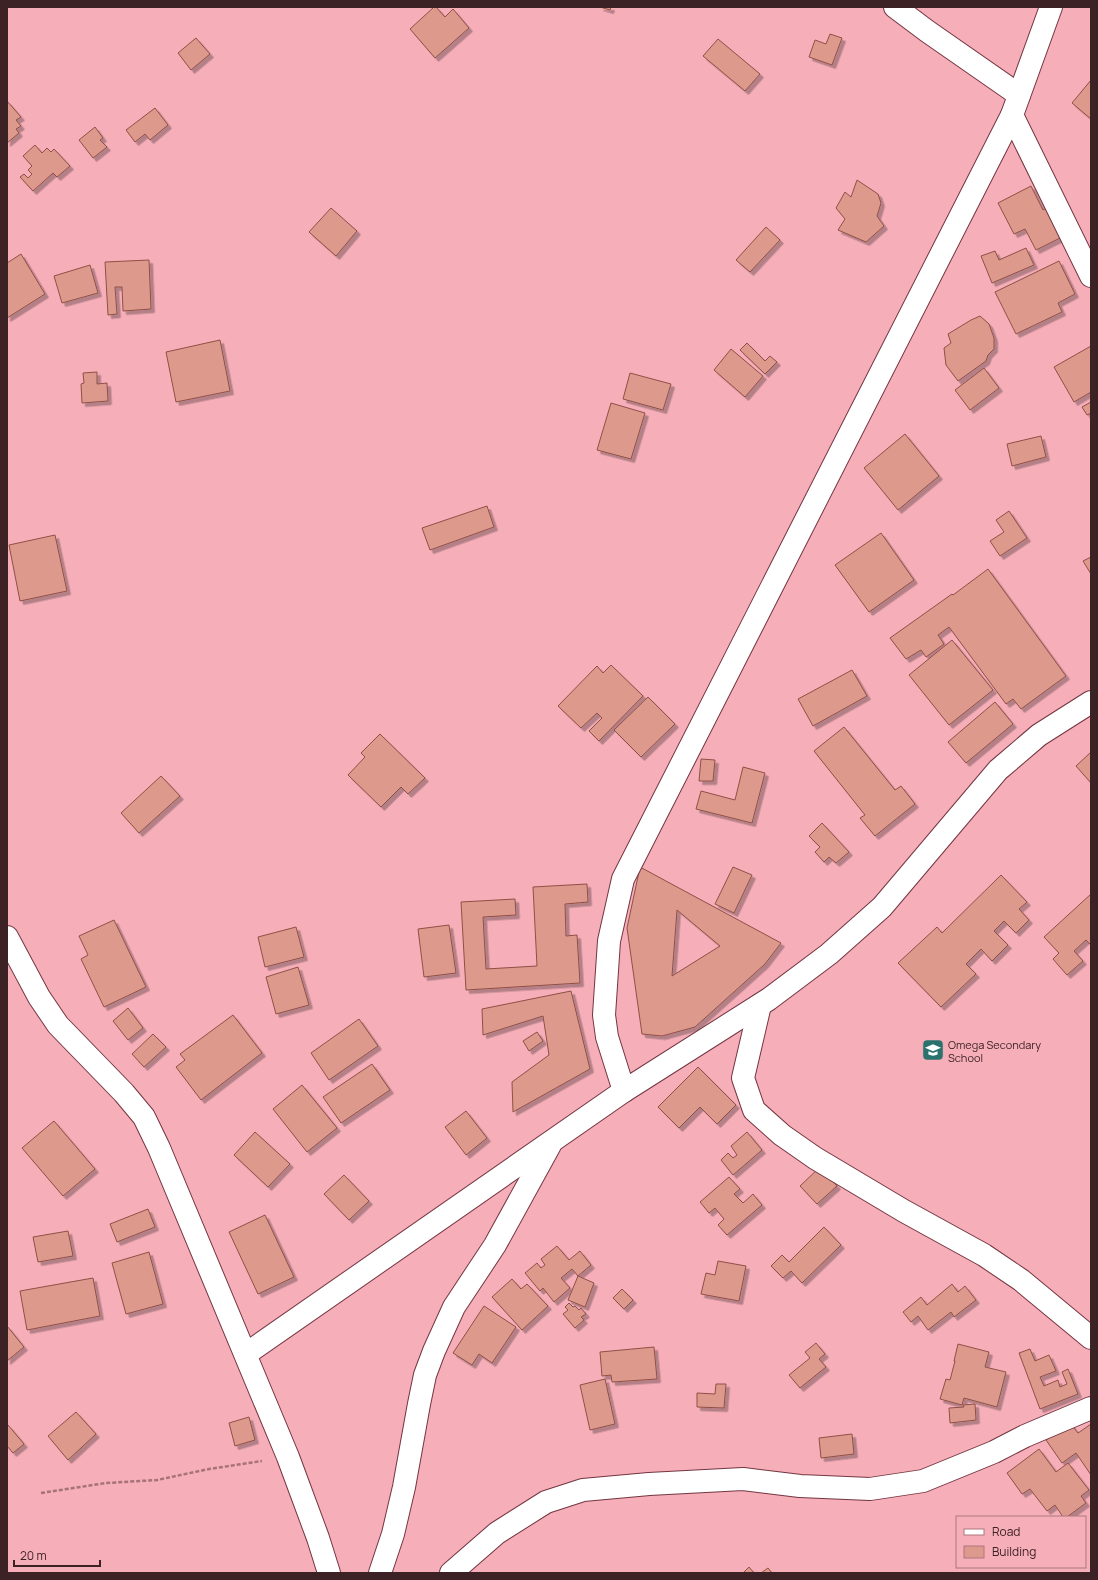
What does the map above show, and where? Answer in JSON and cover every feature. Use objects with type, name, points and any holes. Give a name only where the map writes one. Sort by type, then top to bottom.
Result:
[{"type":"street","points":[[895,7],[1019,95]]},
{"type":"street","points":[[624,1091],[607,1037],[604,1015],[609,941],[623,879],[1012,115],[1051,7]]},
{"type":"street","points":[[1012,115],[1091,276]]},
{"type":"street","points":[[246,1354],[624,1091],[760,1005],[829,954],[882,907],[998,770],[1039,735],[1091,702]]},
{"type":"street","points":[[7,937],[39,997],[58,1025],[124,1093],[144,1117],[159,1148],[288,1457],[318,1538],[329,1573]]},
{"type":"street","points":[[760,1005],[743,1078],[754,1110],[782,1135],[814,1158],[904,1211],[984,1255],[1021,1280],[1091,1338]]},
{"type":"street","points":[[380,1573],[393,1534],[404,1487],[424,1382],[434,1351],[454,1306],[495,1245],[553,1141]]},
{"type":"street","points":[[450,1573],[496,1533],[546,1502],[583,1490],[649,1484],[743,1479],[800,1486],[870,1490],[923,1481],[994,1452],[1025,1436],[1091,1408]]},
{"type":"path","points":[[41,1493],[106,1483],[157,1480],[209,1469],[288,1457]]},
{"type":"building","points":[[434,7],[436,7],[445,17],[453,9],[469,28],[435,58],[410,29]]},
{"type":"building","points":[[600,7],[611,7],[610,10]]},
{"type":"building","points":[[830,34],[842,38],[832,65],[809,57],[815,40],[826,44]]},
{"type":"building","points":[[196,38],[210,54],[191,70],[178,53]]},
{"type":"building","points":[[718,39],[760,74],[745,91],[703,56]]},
{"type":"building","points":[[1091,80],[1091,119],[1072,103]]},
{"type":"building","points":[[7,101],[21,117],[16,120],[21,126],[16,129],[19,133],[7,143]]},
{"type":"building","points":[[155,108],[168,125],[150,140],[145,134],[135,142],[126,130]]},
{"type":"building","points":[[95,127],[103,138],[100,140],[107,147],[93,158],[79,140]]},
{"type":"building","points":[[35,145],[42,153],[47,148],[51,152],[54,149],[70,166],[57,177],[53,173],[33,191],[20,177],[24,174],[28,178],[32,174],[28,170],[32,166],[23,156]]},
{"type":"building","points":[[857,180],[878,194],[881,203],[877,216],[884,226],[866,242],[838,230],[845,219],[836,208],[845,192],[851,197]]},
{"type":"building","points":[[1031,186],[1043,210],[1047,208],[1062,237],[1036,250],[1025,229],[1014,234],[998,203]]},
{"type":"building","points":[[331,208],[357,231],[336,256],[309,232]]},
{"type":"building","points":[[766,227],[780,240],[750,272],[736,260]]},
{"type":"building","points":[[1026,248],[1034,265],[992,283],[981,256],[995,251],[999,260]]},
{"type":"building","points":[[21,254],[45,294],[7,318],[7,263]]},
{"type":"building","points":[[149,260],[151,309],[123,311],[122,287],[115,287],[117,314],[108,315],[105,262]]},
{"type":"building","points":[[1059,261],[1075,294],[1058,303],[1062,312],[1016,334],[995,292]]},
{"type":"building","points":[[90,265],[98,293],[62,303],[54,276]]},
{"type":"building","points":[[980,316],[989,324],[994,338],[994,349],[988,355],[986,361],[958,381],[946,365],[944,348],[951,343],[948,334]]},
{"type":"building","points":[[220,340],[230,391],[176,402],[166,352]]},
{"type":"building","points":[[747,343],[765,361],[770,356],[777,362],[765,374],[740,350]]},
{"type":"building","points":[[1091,346],[1091,392],[1074,402],[1054,367]]},
{"type":"building","points":[[731,349],[763,376],[745,397],[714,370]]},
{"type":"building","points":[[984,368],[999,388],[970,410],[955,390]]},
{"type":"building","points":[[97,372],[97,384],[107,383],[108,401],[82,403],[81,384],[84,383],[83,373]]},
{"type":"building","points":[[630,373],[671,384],[663,410],[623,399]]},
{"type":"building","points":[[1091,402],[1091,413],[1087,415],[1082,407]]},
{"type":"building","points":[[611,403],[645,413],[631,459],[597,450]]},
{"type":"building","points":[[905,434],[939,476],[898,510],[864,468]]},
{"type":"building","points":[[1041,436],[1046,457],[1012,466],[1007,444]]},
{"type":"building","points":[[487,506],[494,527],[430,550],[422,528]]},
{"type":"building","points":[[1009,511],[1027,538],[1000,556],[990,541],[1004,532],[996,520]]},
{"type":"building","points":[[881,533],[914,580],[869,612],[835,565]]},
{"type":"building","points":[[55,535],[67,591],[20,601],[9,545]]},
{"type":"building","points":[[1091,557],[1091,574],[1083,561]]},
{"type":"building","points":[[988,569],[1066,676],[1021,709],[1013,699],[1006,704],[949,627],[938,635],[944,644],[926,657],[921,650],[906,659],[890,638]]},
{"type":"building","points":[[952,640],[993,690],[949,725],[909,675]]},
{"type":"building","points":[[611,665],[643,696],[599,741],[589,731],[602,718],[597,713],[581,728],[558,706],[597,666],[603,673]]},
{"type":"building","points":[[852,670],[867,696],[813,726],[798,699]]},
{"type":"building","points":[[648,697],[675,724],[641,757],[614,730]]},
{"type":"building","points":[[995,702],[1013,724],[966,763],[948,742]]},
{"type":"building","points":[[844,727],[895,790],[901,786],[915,804],[875,836],[860,818],[865,815],[814,751]]},
{"type":"building","points":[[380,734],[425,778],[408,794],[401,787],[381,807],[348,775],[365,757],[361,753]]},
{"type":"building","points":[[1091,752],[1091,783],[1076,766]]},
{"type":"building","points":[[701,759],[715,760],[713,781],[699,781]]},
{"type":"building","points":[[743,767],[765,773],[752,823],[696,809],[701,791],[735,800]]},
{"type":"building","points":[[161,776],[180,796],[139,833],[121,813]]},
{"type":"building","points":[[822,823],[849,852],[836,863],[829,857],[824,862],[815,852],[820,847],[809,836]]},
{"type":"building","points":[[640,867],[781,943],[765,964],[695,1027],[662,1036],[642,1034],[627,928]],"holes":[[[677,910],[720,946],[672,976]]]},
{"type":"building","points":[[733,867],[752,875],[734,913],[715,904]]},
{"type":"building","points":[[1001,875],[1027,902],[1019,909],[1029,920],[1016,933],[1004,921],[994,931],[1008,945],[992,961],[981,949],[966,964],[976,974],[941,1007],[898,963],[937,927],[942,933]]},
{"type":"building","points":[[587,884],[588,902],[565,904],[566,936],[577,935],[580,983],[466,990],[461,902],[515,899],[516,915],[483,917],[486,969],[537,966],[533,887]]},
{"type":"building","points":[[1091,894],[1091,945],[1086,940],[1074,951],[1083,961],[1067,975],[1053,959],[1059,953],[1044,937]]},
{"type":"building","points":[[114,920],[146,987],[104,1007],[81,959],[88,955],[79,936]]},
{"type":"building","points":[[449,925],[456,973],[424,977],[418,929]]},
{"type":"building","points":[[296,927],[304,957],[265,967],[258,937]]},
{"type":"building","points":[[298,967],[309,1005],[276,1014],[266,977]]},
{"type":"building","points":[[571,991],[590,1069],[513,1112],[512,1082],[549,1055],[543,1016],[483,1035],[482,1009]]},
{"type":"building","points":[[128,1008],[143,1028],[128,1040],[113,1021]]},
{"type":"building","points":[[233,1015],[262,1053],[201,1100],[176,1067],[185,1060],[180,1054]]},
{"type":"building","points":[[359,1019],[378,1046],[329,1080],[311,1053]]},
{"type":"building","points":[[537,1032],[543,1041],[529,1051],[523,1041]]},
{"type":"building","points":[[153,1034],[166,1047],[144,1067],[132,1054]]},
{"type":"building","points":[[372,1064],[390,1090],[341,1123],[323,1097]]},
{"type":"building","points":[[698,1067],[736,1105],[717,1124],[700,1107],[679,1128],[658,1107]]},
{"type":"building","points":[[302,1085],[337,1128],[307,1152],[273,1109]]},
{"type":"building","points":[[466,1111],[487,1138],[466,1155],[445,1127]]},
{"type":"building","points":[[54,1121],[95,1169],[63,1196],[22,1148]]},
{"type":"building","points":[[255,1132],[290,1164],[268,1187],[234,1155]]},
{"type":"building","points":[[747,1132],[762,1150],[733,1175],[721,1160],[728,1153],[733,1158],[737,1155],[731,1146]]},
{"type":"building","points":[[820,1167],[837,1186],[817,1204],[800,1186]]},
{"type":"building","points":[[344,1175],[369,1201],[349,1220],[324,1194]]},
{"type":"building","points":[[729,1177],[740,1189],[734,1194],[743,1203],[753,1194],[762,1205],[727,1235],[718,1225],[724,1219],[715,1208],[709,1213],[700,1202]]},
{"type":"building","points":[[148,1209],[155,1227],[117,1242],[110,1224]]},
{"type":"building","points":[[265,1215],[294,1277],[258,1294],[229,1232]]},
{"type":"building","points":[[824,1227],[841,1245],[802,1283],[791,1271],[783,1278],[771,1266],[782,1255],[789,1262]]},
{"type":"building","points":[[68,1231],[73,1256],[38,1262],[33,1237]]},
{"type":"building","points":[[557,1246],[569,1260],[580,1251],[591,1265],[578,1276],[572,1269],[561,1278],[570,1288],[554,1302],[543,1288],[540,1291],[525,1273],[537,1263],[541,1268],[545,1265],[541,1259]]},
{"type":"building","points":[[149,1252],[163,1304],[126,1314],[112,1263]]},
{"type":"building","points":[[718,1261],[746,1266],[739,1301],[701,1294],[706,1273],[715,1275]]},
{"type":"building","points":[[578,1276],[594,1283],[585,1307],[568,1300]]},
{"type":"building","points":[[93,1278],[100,1316],[27,1330],[20,1291]]},
{"type":"building","points":[[512,1279],[521,1289],[527,1284],[548,1306],[522,1330],[492,1297]]},
{"type":"building","points":[[952,1284],[958,1292],[965,1286],[976,1300],[954,1317],[951,1312],[928,1330],[918,1316],[911,1322],[903,1312],[921,1297],[927,1305]]},
{"type":"building","points":[[622,1289],[633,1300],[624,1309],[613,1298]]},
{"type":"building","points":[[569,1303],[579,1310],[581,1308],[586,1314],[581,1317],[584,1320],[575,1328],[563,1314],[568,1310],[565,1307]]},
{"type":"building","points":[[484,1306],[516,1327],[492,1363],[479,1354],[472,1365],[453,1353]]},
{"type":"building","points":[[7,1326],[24,1347],[7,1361]]},
{"type":"building","points":[[816,1343],[825,1354],[819,1359],[826,1367],[800,1388],[789,1375],[810,1358],[805,1352]]},
{"type":"building","points":[[958,1344],[989,1352],[985,1367],[1006,1372],[997,1407],[964,1398],[962,1405],[940,1399],[946,1379],[950,1380]]},
{"type":"building","points":[[654,1347],[657,1379],[612,1382],[611,1375],[602,1376],[600,1352]]},
{"type":"building","points":[[1030,1349],[1035,1361],[1049,1355],[1056,1371],[1040,1377],[1044,1386],[1058,1380],[1060,1387],[1067,1384],[1062,1372],[1068,1369],[1078,1394],[1040,1409],[1019,1353]]},
{"type":"building","points":[[605,1379],[615,1424],[590,1430],[580,1385]]},
{"type":"building","points":[[716,1384],[726,1384],[724,1408],[697,1407],[697,1393],[715,1394]]},
{"type":"building","points":[[975,1404],[976,1420],[950,1423],[949,1408],[964,1407],[963,1405]]},
{"type":"building","points":[[76,1412],[96,1434],[68,1460],[48,1436]]},
{"type":"building","points":[[249,1417],[255,1440],[235,1446],[229,1423]]},
{"type":"building","points":[[1070,1423],[1078,1433],[1091,1424],[1091,1475],[1076,1453],[1062,1463],[1046,1440]]},
{"type":"building","points":[[8,1425],[24,1444],[13,1453],[7,1446]]},
{"type":"building","points":[[852,1434],[854,1454],[821,1458],[819,1438]]},
{"type":"building","points":[[1039,1449],[1056,1472],[1068,1463],[1089,1490],[1081,1496],[1086,1503],[1068,1516],[1062,1516],[1055,1505],[1047,1511],[1030,1489],[1022,1494],[1007,1473]]},
{"type":"building","points":[[749,1567],[754,1573],[743,1573]]},
{"type":"building","points":[[768,1568],[772,1573],[761,1573]]},
{"type":"place","name":"Omega Secondary School","points":[[933,1050]]}]
